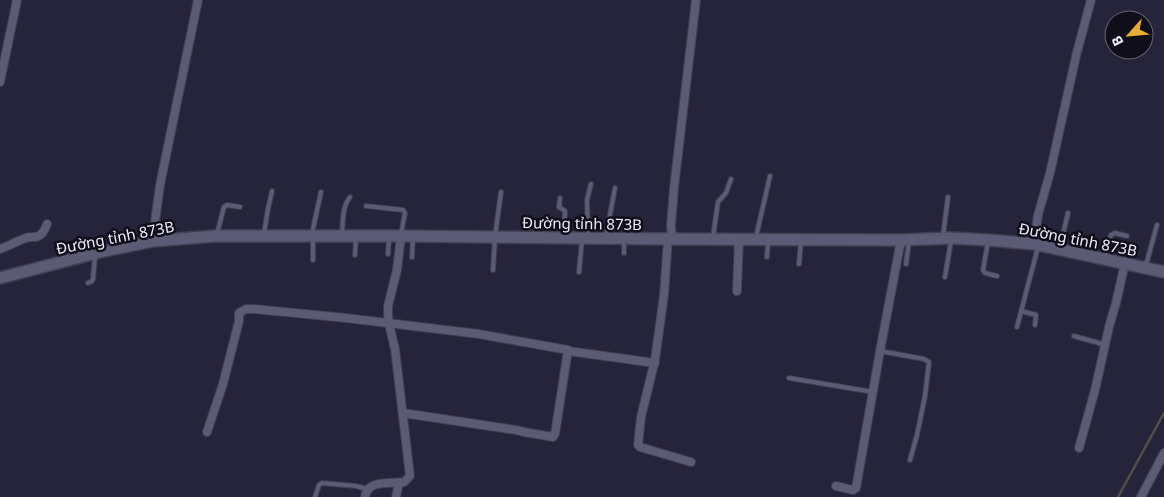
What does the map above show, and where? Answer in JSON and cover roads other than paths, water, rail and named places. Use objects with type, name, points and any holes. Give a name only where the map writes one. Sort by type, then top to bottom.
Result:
[{"type":"main road","name":"Đường tỉnh 873B","points":[[0,278],[95,253],[153,241],[216,236],[905,240],[947,238],[1037,244],[1164,272]]},
{"type":"street","points":[[0,82],[17,0]]},
{"type":"street","points":[[153,241],[160,185],[198,0]]},
{"type":"street","points":[[691,462],[640,448],[638,445],[641,418],[654,363],[664,295],[684,96],[696,0]]},
{"type":"street","points":[[1037,244],[1038,215],[1050,173],[1077,52],[1091,0]]},
{"type":"street","points":[[0,249],[30,236],[38,236],[47,224]]},
{"type":"street","points":[[365,497],[368,489],[380,483],[404,482],[410,476],[388,306],[407,236]]},
{"type":"street","points":[[737,291],[739,239]]},
{"type":"street","points":[[836,486],[853,490],[856,488],[880,351],[905,240]]},
{"type":"street","points":[[1079,448],[1125,263]]},
{"type":"street","points":[[207,432],[223,384],[239,321],[239,314],[240,311],[246,309],[285,311],[313,316],[346,318],[479,334],[654,363]]},
{"type":"street","points":[[402,413],[509,428],[553,437],[568,350]]},
{"type":"street","points":[[1141,497],[1164,453]]},
{"type":"street","points":[[396,497],[399,483]]},
{"type":"lane","points":[[756,239],[770,176]]},
{"type":"lane","points":[[712,239],[718,202],[726,193],[731,179]]},
{"type":"lane","points":[[579,272],[585,238],[587,200],[591,184]]},
{"type":"lane","points":[[606,238],[615,188]]},
{"type":"lane","points":[[264,236],[272,191]]},
{"type":"lane","points":[[313,260],[312,236],[321,192]]},
{"type":"lane","points":[[493,270],[501,192]]},
{"type":"lane","points":[[945,277],[948,197]]},
{"type":"lane","points":[[342,236],[344,210],[350,198]]},
{"type":"lane","points":[[560,198],[559,207],[566,211],[563,238]]},
{"type":"lane","points":[[216,236],[223,208],[227,205],[240,207]]},
{"type":"lane","points":[[366,206],[399,208],[403,210],[412,257]]},
{"type":"lane","points":[[1060,249],[1068,212]]},
{"type":"lane","points":[[1146,268],[1157,225]]},
{"type":"lane","points":[[1104,258],[1111,236],[1115,233],[1127,236]]},
{"type":"lane","points":[[355,255],[356,236]]},
{"type":"lane","points":[[388,254],[389,236]]},
{"type":"lane","points":[[624,239],[624,253]]},
{"type":"lane","points":[[767,256],[768,239]]},
{"type":"lane","points":[[799,264],[801,239]]},
{"type":"lane","points":[[905,240],[906,264]]},
{"type":"lane","points":[[988,240],[983,270],[985,273],[997,276]]},
{"type":"lane","points":[[1017,327],[1037,244]]},
{"type":"lane","points":[[88,283],[93,279],[95,253]]},
{"type":"lane","points":[[1022,311],[1036,315],[1035,325]]},
{"type":"lane","points":[[1074,336],[1106,345]]},
{"type":"lane","points":[[880,351],[924,359],[929,362],[925,396],[910,460]]},
{"type":"lane","points":[[789,378],[873,392]]},
{"type":"lane","points":[[316,497],[319,485],[322,483],[368,489]]},
{"type":"waterway","points":[[1118,497],[1164,413]]}]
